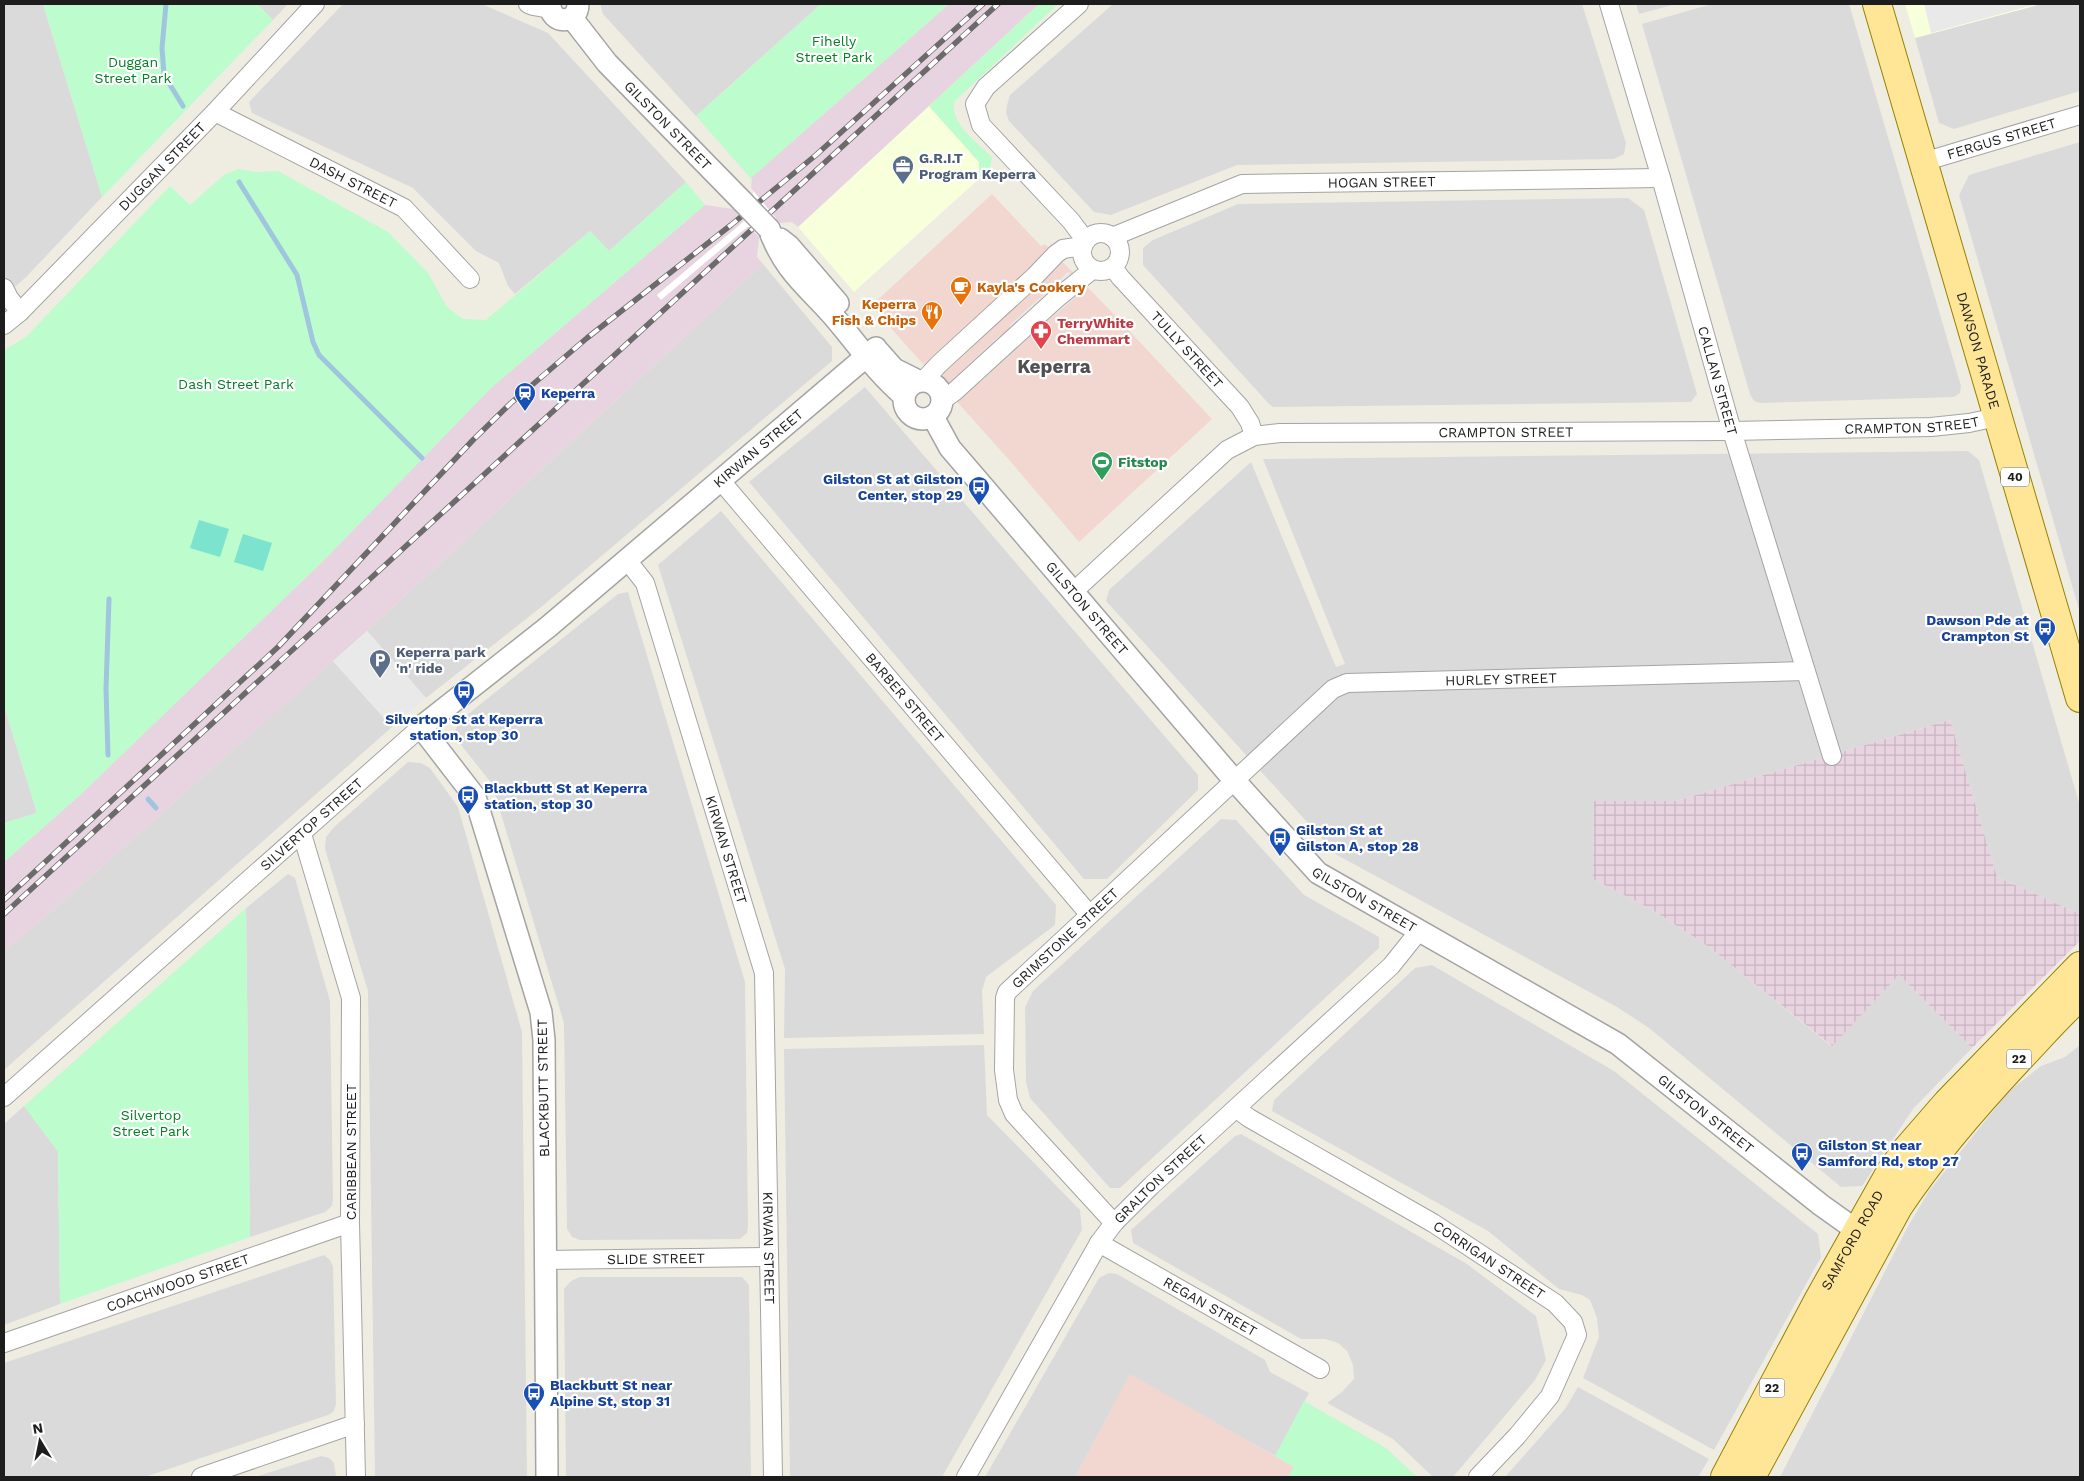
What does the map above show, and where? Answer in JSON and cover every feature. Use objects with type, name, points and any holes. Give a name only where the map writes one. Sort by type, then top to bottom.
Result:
[{"type":"main road","name":"DAWSON PARADE","points":[[1877,4],[2080,698]]},
{"type":"main road","name":"SAMFORD ROAD","points":[[1751,1477],[1868,1238],[1891,1171],[1927,1124],[2080,966]]},
{"type":"main road","name":"SAMFORD ROAD","points":[[1725,1477],[1868,1238],[1907,1193],[1960,1124],[2027,1050],[2080,996]]},
{"type":"street","name":"DUGGAN STREET","points":[[4,325],[20,312],[214,112],[315,4]]},
{"type":"street","points":[[528,4],[533,6],[550,6],[552,13],[558,19],[563,20],[575,11]]},
{"type":"street","points":[[1079,4],[986,87],[975,104],[981,125],[1071,221],[1084,244],[1082,252],[1084,262],[1092,270],[1103,271],[1113,267],[1119,258],[1119,246],[1107,234],[1095,234],[1084,244],[1063,249],[915,386],[905,409],[909,414],[920,420],[938,409],[1056,299],[1092,270]]},
{"type":"street","name":"CALLAN STREET","points":[[1609,4],[1662,178],[1732,431],[1832,756]]},
{"type":"street","name":"GILSTON STREET","points":[[575,11],[606,63],[768,229],[790,270],[871,353],[888,382],[915,386]]},
{"type":"street","name":"DASH STREET","points":[[214,112],[404,208],[470,279]]},
{"type":"street","name":"FERGUS STREET","points":[[1923,162],[2080,114]]},
{"type":"street","name":"HOGAN STREET","points":[[1112,237],[1242,184],[1662,178]]},
{"type":"street","name":"TULLY STREET","points":[[1113,267],[1120,277],[1240,407],[1250,423],[1254,436]]},
{"type":"street","points":[[4,288],[20,312]]},
{"type":"street","name":"KIRWAN STREET","points":[[773,1477],[764,973],[645,583],[627,560],[871,353]]},
{"type":"street","points":[[915,386],[929,382],[939,389],[938,409]]},
{"type":"street","name":"GILSTON STREET","points":[[938,409],[950,448],[1234,780],[1318,873],[1618,1044],[1821,1205],[1868,1238]]},
{"type":"street","name":"CRAMPTON STREET","points":[[1073,592],[1227,450],[1254,436],[1280,433],[1732,431],[1931,427],[1969,423],[1997,416]]},
{"type":"street","name":"BARBER STREET","points":[[721,481],[1089,914]]},
{"type":"street","name":"SILVERTOP STREET","points":[[4,1097],[421,727],[548,627],[627,560]]},
{"type":"street","name":"HURLEY STREET","points":[[1234,780],[1333,689],[1346,683],[1805,672]]},
{"type":"street","name":"BLACKBUTT STREET","points":[[421,727],[475,797],[541,1012],[544,1040],[547,1477]]},
{"type":"street","name":"GRIMSTONE STREET","points":[[1114,1223],[1014,1114],[1008,1100],[1004,1070],[1004,1005],[1008,992],[1234,780]]},
{"type":"street","name":"CARIBBEAN STREET","points":[[302,834],[351,998],[350,1223],[356,1477]]},
{"type":"street","name":"GRALTON STREET","points":[[966,1477],[1100,1242],[1114,1223],[1152,1185],[1391,966],[1419,931]]},
{"type":"street","name":"CORRIGAN STREET","points":[[1237,1109],[1248,1118],[1433,1223],[1555,1303],[1573,1322],[1577,1336],[1550,1396],[1517,1436],[1478,1477]]},
{"type":"street","name":"COACHWOOD STREET","points":[[4,1343],[350,1223]]},
{"type":"street","name":"REGAN STREET","points":[[1100,1242],[1320,1369]]},
{"type":"street","name":"SLIDE STREET","points":[[545,1260],[769,1257]]},
{"type":"street","points":[[201,1477],[355,1424]]},
{"type":"shaded area","points":[[4,4],[43,4],[102,197],[26,277],[4,297]]},
{"type":"shaded area","points":[[257,4],[288,4],[273,20]]},
{"type":"shaded area","points":[[343,4],[482,4],[548,33],[686,182],[609,251],[590,231],[515,294],[508,286],[499,263],[476,251],[413,188],[252,113],[249,102]]},
{"type":"shaded area","points":[[600,4],[821,4],[696,116],[603,14]]},
{"type":"shaded area","points":[[949,4],[1039,4],[798,227],[792,222],[780,223],[751,188],[752,177]]},
{"type":"shaded area","points":[[1113,4],[1582,4],[1626,143],[1624,154],[1614,159],[1237,165],[1111,215],[1094,212],[1009,121],[1006,113],[1010,95]]},
{"type":"shaded area","points":[[1636,4],[1676,4],[1639,14]]},
{"type":"shaded area","points":[[1712,4],[1849,4],[1961,386],[1960,393],[1954,397],[1760,403],[1754,401],[1750,394],[1642,24]]},
{"type":"shaded area","points":[[1905,4],[2041,4],[1915,38]]},
{"type":"shaded area","points":[[1924,4],[2037,4],[1931,33]]},
{"type":"shaded area","points":[[2041,4],[2080,4],[2080,91],[1954,129],[1939,123],[1915,38]]},
{"type":"shaded area","points":[[929,106],[979,162],[980,178],[854,292],[798,227]]},
{"type":"shaded area","points":[[2080,142],[2080,613],[1959,195],[1969,175]]},
{"type":"shaded area","points":[[992,194],[1041,246],[1045,244],[1105,305],[1212,419],[1079,542],[1011,462],[871,306]]},
{"type":"shaded area","points":[[1628,198],[1644,210],[1697,394],[1691,402],[1273,407],[1143,265],[1143,248],[1153,240],[1238,204]]},
{"type":"shaded area","points":[[705,205],[734,209],[744,220],[657,295],[661,299],[748,227],[759,237],[757,257],[763,264],[367,631],[44,918],[4,950],[4,862],[79,796],[324,560],[491,388]]},
{"type":"shaded area","points":[[763,264],[832,347],[832,361],[540,608],[426,698],[367,631]]},
{"type":"shaded area","points":[[1068,272],[1085,289],[1037,330],[1030,323],[1017,335],[1009,326]]},
{"type":"shaded area","points":[[999,336],[1013,352],[981,382],[973,375],[960,387],[953,379]]},
{"type":"shaded area","points":[[865,387],[1198,775],[1198,790],[1107,879],[1084,879],[749,482]]},
{"type":"shaded area","points":[[1968,451],[1979,460],[2080,806],[2080,914],[1997,877],[1950,720],[1676,801],[1594,802],[1593,879],[1651,909],[1709,947],[1831,1046],[1899,975],[1972,1048],[1913,1109],[1862,1186],[1841,1187],[1649,1028],[1617,1007],[1337,855],[1106,601],[1109,590],[1251,462],[1336,667],[1345,664],[1263,459]]},
{"type":"shaded area","points":[[721,511],[1056,905],[1055,925],[986,977],[982,991],[984,1034],[784,1038],[785,969],[658,565]]},
{"type":"shaded area","points":[[199,520],[229,529],[220,557],[190,548]]},
{"type":"shaded area","points":[[243,534],[272,543],[263,571],[234,562]]},
{"type":"shaded area","points":[[628,592],[745,982],[748,1227],[747,1233],[740,1239],[580,1240],[572,1237],[567,1229],[564,1023],[492,784],[458,741],[455,732],[458,722],[618,594]]},
{"type":"shaded area","name":"Keperra park 'n' ride","points":[[367,631],[426,698],[392,727],[333,661]]},
{"type":"shaded area","points":[[333,661],[392,727],[4,1070],[4,950],[44,918]]},
{"type":"shaded area","points":[[4,706],[37,813],[4,823]]},
{"type":"shaded area","points":[[1950,720],[1997,877],[2080,914],[2080,941],[1972,1048],[1899,975],[1832,1046],[1709,947],[1651,909],[1593,879],[1594,801],[1676,801]]},
{"type":"shaded area","points":[[408,762],[421,763],[430,768],[458,807],[522,1032],[527,1477],[375,1477],[368,991],[325,849],[326,837],[334,827]]},
{"type":"shaded area","points":[[1221,819],[1236,820],[1304,895],[1379,937],[1379,948],[1120,1188],[1110,1188],[1030,1098],[1026,1082],[1025,1007],[1033,991]]},
{"type":"shaded area","points":[[288,874],[295,878],[330,1001],[333,1198],[332,1206],[325,1212],[250,1237],[246,908]]},
{"type":"shaded area","points":[[1432,965],[1614,1071],[1818,1234],[1821,1257],[1714,1450],[1583,1378],[1599,1337],[1597,1318],[1590,1300],[1582,1295],[1559,1289],[1488,1231],[1272,1111],[1274,1100],[1415,968]]},
{"type":"shaded area","points":[[984,1045],[987,1115],[1080,1210],[1082,1230],[942,1477],[790,1477],[784,1049]]},
{"type":"shaded area","points":[[2080,1045],[2080,1477],[1780,1477],[1907,1228],[1929,1191],[2009,1091],[2041,1066],[2065,1057]]},
{"type":"shaded area","points":[[24,1106],[58,1151],[60,1304],[4,1325],[4,1124]]},
{"type":"shaded area","points":[[1241,1134],[1467,1264],[1536,1316],[1546,1360],[1535,1380],[1453,1477],[1433,1477],[1393,1439],[1327,1403],[1342,1392],[1354,1379],[1353,1365],[1347,1351],[1338,1343],[1325,1339],[1301,1339],[1133,1243],[1131,1230],[1235,1136]]},
{"type":"shaded area","points":[[324,1255],[333,1266],[336,1405],[333,1412],[145,1477],[4,1477],[4,1363]]},
{"type":"shaded area","points":[[1109,1273],[1117,1274],[1265,1360],[1270,1372],[1309,1393],[1275,1456],[1130,1375],[1075,1477],[985,1477],[1099,1278]]},
{"type":"shaded area","points":[[580,1277],[742,1277],[749,1285],[751,1477],[566,1477],[564,1289],[571,1281]]},
{"type":"shaded area","points":[[1130,1374],[1294,1467],[1288,1477],[1075,1477]]},
{"type":"shaded area","points":[[1578,1387],[1709,1459],[1698,1477],[1505,1477],[1565,1409]]},
{"type":"shaded area","points":[[321,1456],[329,1458],[334,1463],[336,1477],[255,1477]]},
{"type":"green space","name":"Duggan Street Park","points":[[43,4],[257,4],[273,20],[102,197]]},
{"type":"green space","name":"Fihelly Street Park","points":[[821,4],[949,4],[752,177],[752,180],[696,116]]},
{"type":"green space","points":[[1039,4],[1058,4],[955,101],[954,109],[960,124],[972,139],[992,157],[990,168],[980,178],[979,162],[929,106]]},
{"type":"green space","name":"Dash Street Park","points":[[239,169],[256,172],[278,171],[388,232],[428,273],[447,307],[463,319],[486,320],[590,231],[609,251],[686,182],[705,205],[491,388],[324,560],[79,796],[4,862],[4,823],[37,813],[4,706],[4,350],[26,337],[170,186],[190,205],[225,174]]},
{"type":"green space","name":"Silvertop Street Park","points":[[246,908],[250,1237],[60,1304],[58,1152],[24,1106]]},
{"type":"green space","points":[[1304,1401],[1386,1448],[1417,1477],[1288,1477],[1294,1467],[1275,1456]]},
{"type":"pier","points":[[754,192],[778,221],[759,237],[750,227],[747,227],[661,300],[657,295],[743,222],[744,220],[734,209]]},
{"type":"waterway","points":[[166,4],[162,48],[164,75],[183,106]]},
{"type":"waterway","points":[[239,182],[297,275],[313,342],[319,355],[422,458]]},
{"type":"waterway","points":[[108,755],[106,689],[109,599]]},
{"type":"waterway","points":[[148,799],[156,808]]},
{"type":"railway","points":[[4,900],[278,647],[473,440],[511,403],[587,338],[731,225],[816,155],[983,4]]},
{"type":"railway","points":[[4,914],[998,4]]},
{"type":"place","name":"G.R.I.T Program Keperra","points":[[903,185]]},
{"type":"place","name":"Kayla's Cookery","points":[[961,306]]},
{"type":"place","name":"Keperra Fish & Chips","points":[[932,331]]},
{"type":"place","name":"TerryWhite Chemmart","points":[[1041,350]]},
{"type":"place","name":"Keperra","points":[[525,412]]},
{"type":"place","name":"Fitstop","points":[[1102,481]]},
{"type":"place","name":"Gilston St at Gilston Center, stop 29","points":[[979,506]]},
{"type":"place","name":"Dawson Pde at Crampton St","points":[[2045,647]]},
{"type":"place","name":"Keperra park 'n' ride","points":[[380,679]]},
{"type":"place","name":"Silvertop St at Keperra station, stop 30","points":[[464,710]]},
{"type":"place","name":"Blackbutt St at Keperra station, stop 30","points":[[468,815]]},
{"type":"place","name":"Gilston St at Gilston A, stop 28","points":[[1280,857]]},
{"type":"place","name":"Gilston St near Samford Rd, stop 27","points":[[1802,1172]]},
{"type":"place","name":"Blackbutt St near Alpine St, stop 31","points":[[534,1412]]},
{"type":"district","name":"Keperra","points":[[1054,366]]}]
